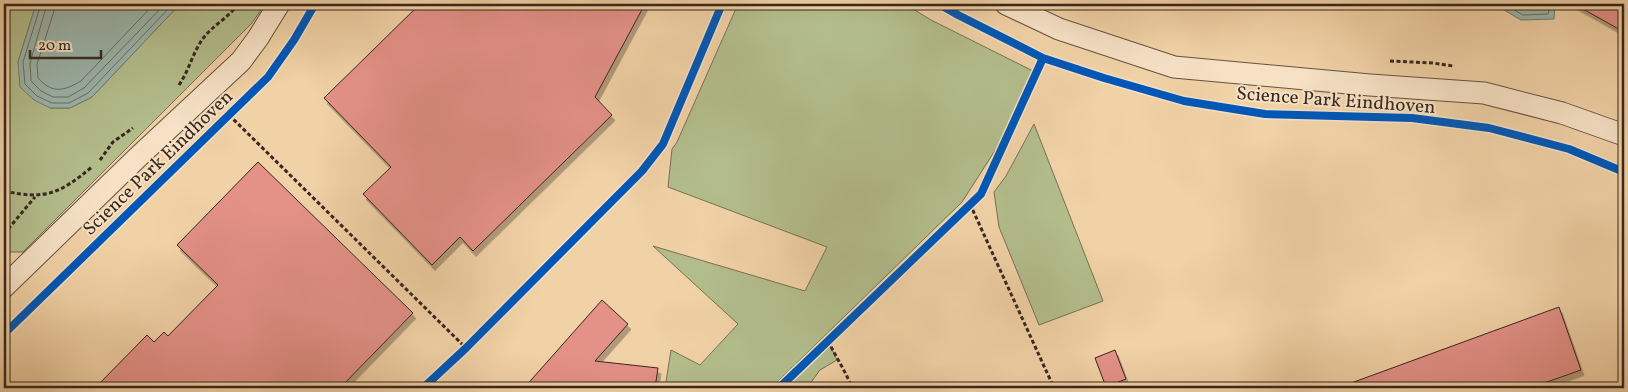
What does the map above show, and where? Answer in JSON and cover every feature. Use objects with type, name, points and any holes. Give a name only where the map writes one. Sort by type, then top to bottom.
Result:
[{"type":"street","name":"Science Park Eindhoven","points":[[4,287],[144,151],[241,61],[258,38],[278,4]]},
{"type":"street","name":"Science Park Eindhoven","points":[[1006,4],[1059,29],[1174,67],[1370,86],[1484,93],[1562,113],[1624,135]]},
{"type":"path","points":[[178,88],[185,77],[200,42],[238,4]]},
{"type":"path","points":[[229,115],[466,348]]},
{"type":"path","points":[[4,191],[25,196],[57,192],[78,179],[98,162],[113,142],[141,124]]},
{"type":"path","points":[[4,234],[35,196]]},
{"type":"path","points":[[963,211],[973,202],[1054,388]]},
{"type":"path","points":[[821,348],[835,334]]},
{"type":"path","points":[[828,341],[852,388]]},
{"type":"path","points":[[459,355],[473,342]]},
{"type":"green space","points":[[4,4],[36,4],[18,62],[50,108],[70,108],[92,97],[180,4],[265,4],[252,23],[23,252],[4,252]]},
{"type":"green space","points":[[738,4],[905,4],[931,20],[1033,71],[996,149],[962,202],[771,388],[665,388],[671,350],[700,365],[738,324],[653,246],[805,291],[827,247],[668,187],[672,149],[677,142]]},
{"type":"green space","points":[[1034,124],[1103,301],[1039,325],[999,227],[994,192],[1006,176]]},
{"type":"green space","points":[[828,341],[837,360],[820,370],[807,388],[779,388]]},
{"type":"water","points":[[36,4],[180,4],[92,97],[70,108],[50,108],[34,100],[20,87],[18,62]]},
{"type":"water","points":[[1500,4],[1555,4],[1554,19],[1521,20],[1499,7]]},
{"type":"building","points":[[420,4],[645,4],[595,97],[612,115],[473,251],[460,237],[432,265],[363,194],[391,167],[324,98]]},
{"type":"building","points":[[1574,4],[1624,4],[1624,32]]},
{"type":"building","points":[[258,162],[413,313],[340,388],[95,388],[147,335],[154,342],[164,332],[168,336],[218,285],[177,245]]},
{"type":"building","points":[[602,300],[628,324],[595,361],[658,368],[655,388],[617,385],[614,388],[524,388]]},
{"type":"building","points":[[1559,307],[1581,370],[1530,388],[1343,388],[1343,386]]},
{"type":"building","points":[[1115,350],[1126,379],[1106,387],[1095,358]]},
{"type":"cycle path","points":[[4,334],[268,77],[294,40],[315,4]]},
{"type":"cycle path","points":[[423,388],[466,348],[642,171],[663,144],[722,4]]},
{"type":"cycle path","points":[[939,4],[1043,58],[1184,101],[1265,114],[1412,118],[1489,128],[1569,149],[1624,172]]},
{"type":"cycle path","points":[[779,388],[981,194],[1043,58]]}]
